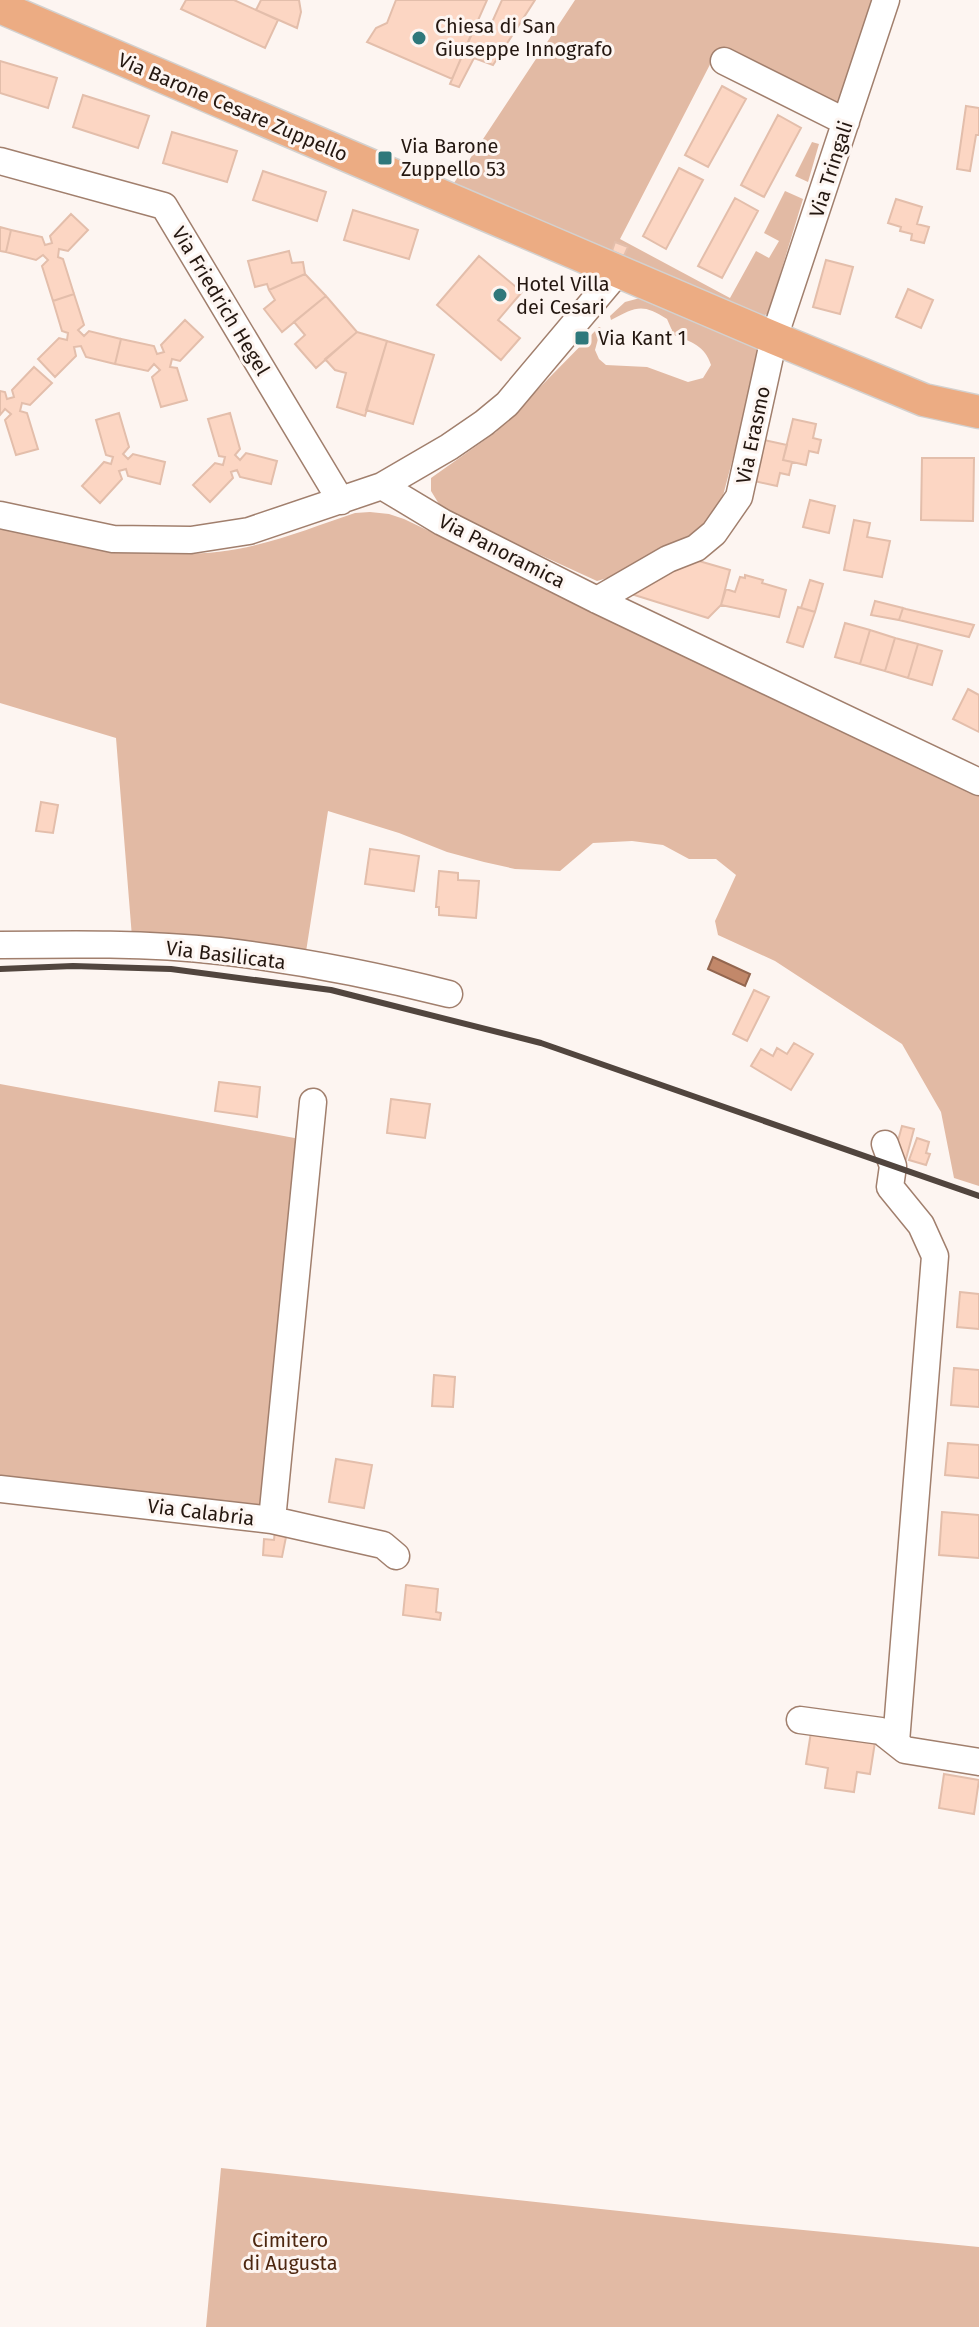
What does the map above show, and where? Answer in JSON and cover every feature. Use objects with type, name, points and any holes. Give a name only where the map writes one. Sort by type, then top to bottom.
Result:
[{"type":"main road","name":"Via Barone Cesare Zuppello","points":[[0,7],[774,338],[924,400],[979,412]]},
{"type":"street","name":"Via Tringali","points":[[774,338],[886,0]]},
{"type":"street","points":[[724,61],[846,122]]},
{"type":"street","name":"Via Friedrich Hegel","points":[[0,161],[164,206],[341,501]]},
{"type":"street","points":[[0,515],[113,539],[191,540],[249,531],[382,486],[449,447],[507,404],[618,272]]},
{"type":"street","name":"Via Erasmo","points":[[597,600],[668,559],[696,548],[714,533],[729,514],[739,497],[774,338]]},
{"type":"street","name":"Via Panoramica","points":[[382,486],[442,522],[597,600],[979,782]]},
{"type":"street","name":"Via Basilicata","points":[[0,945],[110,944],[220,951],[372,975],[449,994]]},
{"type":"street","points":[[272,1520],[313,1102]]},
{"type":"street","points":[[885,1144],[893,1166],[890,1187],[921,1225],[935,1256],[896,1742]]},
{"type":"street","name":"Via Calabria","points":[[0,1489],[272,1520],[383,1545],[396,1556]]},
{"type":"street","points":[[800,1720],[881,1731],[905,1750],[979,1762]]},
{"type":"green space","points":[[575,0],[874,0],[840,105],[830,106],[718,49],[620,239],[730,298],[756,251],[769,258],[779,241],[764,233],[785,191],[803,199],[768,314],[761,316],[624,256],[627,246],[615,242],[612,251],[452,186]]},
{"type":"green space","points":[[812,142],[819,144],[808,182],[795,176]]},
{"type":"green space","points":[[640,298],[763,344],[720,507],[694,533],[618,575],[597,581],[468,522],[439,504],[431,491],[431,478],[496,432],[599,327],[595,350],[606,365],[647,367],[688,382],[703,378],[711,365],[705,353],[674,335],[667,319],[639,309],[611,320],[610,316],[625,302]]},
{"type":"green space","points":[[370,512],[404,519],[979,794],[979,1186],[954,1178],[941,1112],[902,1044],[775,961],[718,935],[715,921],[736,875],[716,859],[689,859],[663,845],[632,841],[593,843],[560,871],[515,869],[447,852],[328,811],[305,958],[132,937],[116,738],[0,703],[0,527],[95,546],[192,554],[256,545],[355,513]]},
{"type":"green space","points":[[0,1084],[300,1139],[262,1508],[0,1484]]},
{"type":"green space","name":"Cimitero di Augusta","points":[[221,2168],[979,2247],[979,2327],[206,2327]]},
{"type":"shaded area","points":[[713,957],[750,974],[745,986],[708,969]]},
{"type":"building","points":[[186,0],[234,0],[278,20],[265,48],[181,9]]},
{"type":"building","points":[[261,0],[299,0],[301,12],[297,28],[256,10]]},
{"type":"building","name":"Chiesa di San Giuseppe Innografo","points":[[396,0],[487,0],[452,79],[367,42],[376,28],[387,23]]},
{"type":"building","points":[[502,0],[535,0],[493,65],[474,58],[459,87],[450,84],[476,23],[489,29]]},
{"type":"building","points":[[0,61],[57,78],[48,108],[0,93]]},
{"type":"building","points":[[722,86],[746,99],[708,167],[685,155]]},
{"type":"building","points":[[83,95],[149,116],[138,148],[73,127]]},
{"type":"building","points":[[966,106],[979,108],[979,135],[976,135],[970,171],[957,169]]},
{"type":"building","points":[[778,115],[801,128],[764,197],[741,185]]},
{"type":"building","points":[[172,132],[237,151],[227,182],[163,163]]},
{"type":"building","points":[[679,168],[703,180],[666,249],[643,236]]},
{"type":"building","points":[[263,171],[326,192],[317,221],[253,200]]},
{"type":"building","points":[[735,198],[758,211],[722,278],[698,266]]},
{"type":"building","points":[[896,199],[922,207],[917,224],[929,227],[924,243],[911,240],[912,234],[888,223]]},
{"type":"building","points":[[353,210],[418,230],[409,259],[344,240]]},
{"type":"building","points":[[71,214],[88,230],[68,251],[59,249],[58,257],[63,259],[74,294],[53,301],[42,266],[48,260],[43,255],[36,260],[6,252],[11,230],[42,237],[45,245],[52,243],[50,236]]},
{"type":"building","points":[[0,227],[11,230],[6,252],[0,251]]},
{"type":"building","points":[[615,242],[628,247],[624,256],[612,251]]},
{"type":"building","points":[[289,251],[292,263],[303,262],[305,274],[269,290],[267,284],[255,287],[248,261]]},
{"type":"building","points":[[479,256],[522,292],[498,320],[520,338],[501,360],[437,305]]},
{"type":"building","points":[[826,260],[853,267],[840,314],[813,307]]},
{"type":"building","points":[[305,274],[326,296],[282,332],[264,309],[275,300],[269,290]]},
{"type":"building","points":[[908,289],[933,300],[921,328],[896,317]]},
{"type":"building","points":[[74,294],[84,325],[78,330],[84,336],[89,331],[121,339],[115,364],[86,357],[81,346],[74,347],[76,356],[55,377],[38,359],[59,338],[67,340],[68,333],[62,331],[53,301]]},
{"type":"building","points":[[326,296],[357,332],[316,368],[295,344],[305,335],[294,322]]},
{"type":"building","points":[[185,320],[203,337],[180,361],[172,359],[170,367],[177,368],[187,400],[161,407],[152,377],[160,370],[154,364],[148,371],[115,364],[121,339],[154,346],[157,354],[164,352],[161,345]]},
{"type":"building","points":[[357,332],[387,341],[365,416],[337,407],[346,373],[335,370],[325,359]]},
{"type":"building","points":[[387,341],[434,355],[413,424],[366,410]]},
{"type":"building","points":[[34,367],[52,383],[30,405],[22,403],[20,411],[27,413],[38,449],[16,455],[5,420],[11,414],[5,409],[0,415],[0,391],[5,392],[7,399],[14,397],[12,390]]},
{"type":"building","points":[[119,413],[129,447],[123,454],[128,459],[133,454],[165,462],[160,484],[128,476],[126,469],[119,471],[122,479],[100,503],[82,486],[104,462],[111,464],[113,457],[106,455],[96,420]]},
{"type":"building","points":[[230,413],[240,449],[235,455],[240,460],[246,453],[277,461],[271,484],[240,477],[237,470],[231,472],[233,478],[210,502],[193,485],[215,463],[223,465],[225,457],[219,456],[208,419]]},
{"type":"building","points":[[793,419],[816,424],[813,438],[821,440],[818,453],[809,451],[806,465],[783,460]]},
{"type":"building","points":[[764,440],[787,445],[783,460],[792,462],[789,475],[780,473],[777,486],[754,481]]},
{"type":"building","points":[[922,458],[974,458],[973,521],[921,520]]},
{"type":"building","points":[[810,500],[835,506],[829,533],[803,527]]},
{"type":"building","points":[[854,520],[870,523],[867,537],[890,541],[882,577],[844,570]]},
{"type":"building","points":[[692,559],[730,570],[721,605],[708,618],[628,593]]},
{"type":"building","points":[[745,575],[786,590],[779,617],[721,605],[726,589],[735,592],[740,577],[745,578]]},
{"type":"building","points":[[810,580],[823,584],[815,612],[801,608]]},
{"type":"building","points":[[875,601],[903,608],[899,620],[871,615]]},
{"type":"building","points":[[798,607],[815,612],[803,647],[787,642]]},
{"type":"building","points":[[903,608],[974,625],[969,637],[899,620]]},
{"type":"building","points":[[845,623],[870,630],[860,664],[835,657]]},
{"type":"building","points":[[870,630],[895,638],[885,671],[860,664]]},
{"type":"building","points":[[895,638],[918,644],[908,678],[885,671]]},
{"type":"building","points":[[918,644],[942,651],[932,685],[908,678]]},
{"type":"building","points":[[968,689],[979,695],[979,732],[953,719]]},
{"type":"building","points":[[41,802],[58,805],[53,833],[36,831]]},
{"type":"building","points":[[370,849],[419,856],[414,891],[365,884]]},
{"type":"building","points":[[439,871],[458,873],[458,880],[479,881],[476,918],[439,915],[439,907],[436,907]]},
{"type":"building","points":[[754,990],[769,997],[747,1041],[733,1034]]},
{"type":"building","points":[[794,1043],[813,1054],[791,1090],[751,1066],[761,1049],[773,1056],[777,1048],[787,1054]]},
{"type":"building","points":[[219,1082],[260,1087],[257,1117],[215,1111]]},
{"type":"building","points":[[391,1099],[430,1104],[425,1138],[387,1133]]},
{"type":"building","points":[[902,1126],[914,1129],[906,1159],[894,1155]]},
{"type":"building","points":[[917,1138],[929,1142],[926,1153],[930,1154],[926,1165],[909,1160]]},
{"type":"building","points":[[960,1292],[979,1294],[979,1329],[957,1327]]},
{"type":"building","points":[[954,1368],[979,1370],[979,1407],[951,1405]]},
{"type":"building","points":[[434,1375],[455,1377],[453,1407],[432,1406]]},
{"type":"building","points":[[948,1443],[979,1445],[979,1478],[945,1475]]},
{"type":"building","points":[[336,1459],[372,1465],[364,1508],[329,1502]]},
{"type":"building","points":[[942,1512],[979,1515],[979,1558],[939,1555]]},
{"type":"building","points":[[275,1530],[287,1532],[282,1557],[263,1555],[264,1539],[274,1540]]},
{"type":"building","points":[[406,1585],[438,1589],[436,1612],[441,1613],[440,1620],[403,1615]]},
{"type":"building","points":[[811,1732],[875,1742],[870,1774],[857,1772],[854,1792],[825,1788],[828,1768],[806,1764]]},
{"type":"building","points":[[944,1774],[979,1780],[974,1814],[939,1808]]},
{"type":"railway","points":[[0,969],[73,966],[171,969],[331,990],[541,1043],[979,1196]]},
{"type":"place","name":"Chiesa di San Giuseppe Innografo","points":[[419,38]]},
{"type":"place","name":"Via Barone Zuppello 53","points":[[385,158]]},
{"type":"place","name":"Hotel Villa dei Cesari","points":[[500,295]]},
{"type":"place","name":"Via Kant 1","points":[[582,338]]}]
